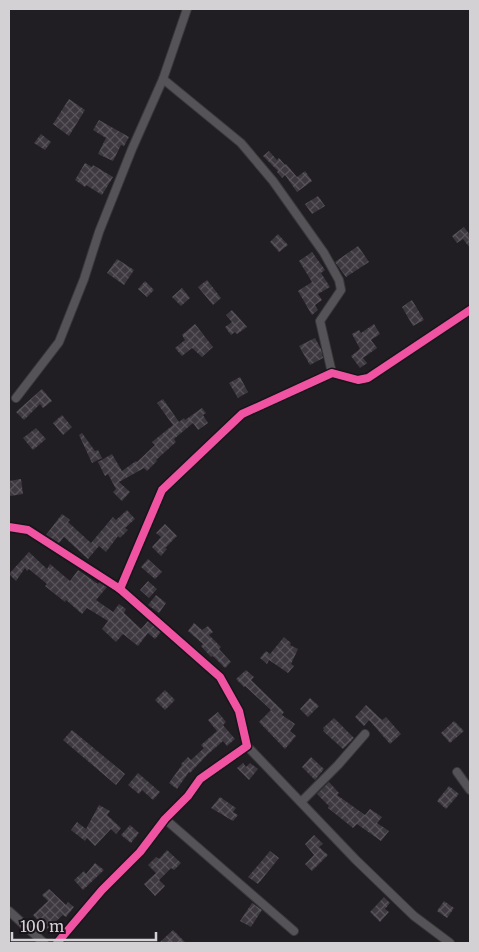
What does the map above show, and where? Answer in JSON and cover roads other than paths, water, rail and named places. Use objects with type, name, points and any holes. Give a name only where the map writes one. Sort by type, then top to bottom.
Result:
[{"type":"street","points":[[16,398],[59,342],[84,279],[99,232],[132,149],[163,79],[187,9]]},
{"type":"street","points":[[163,79],[241,143],[273,182],[324,253],[339,280],[341,290],[320,321],[332,372]]},
{"type":"street","points":[[120,589],[162,490],[242,414],[332,372],[358,380],[368,378],[470,310]]},
{"type":"street","points":[[9,527],[28,530],[120,589],[220,677],[239,711],[247,746],[356,860],[414,916],[450,943]]},
{"type":"street","points":[[300,802],[338,765],[365,734]]},
{"type":"street","points":[[58,943],[102,890],[140,852],[165,819],[188,796],[200,779],[247,746]]},
{"type":"street","points":[[457,772],[470,790]]},
{"type":"street","points":[[165,819],[294,931]]},
{"type":"street","points":[[9,911],[44,943]]}]
